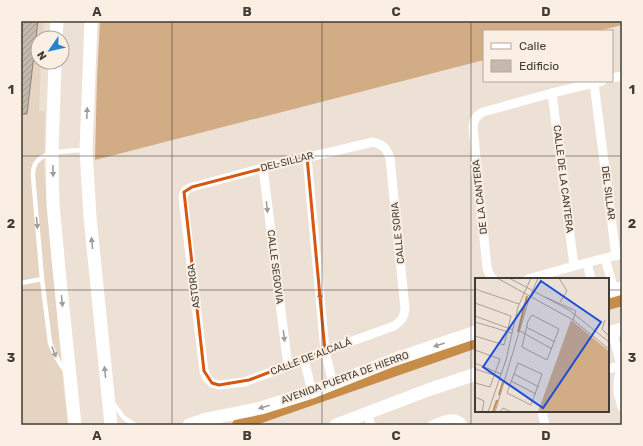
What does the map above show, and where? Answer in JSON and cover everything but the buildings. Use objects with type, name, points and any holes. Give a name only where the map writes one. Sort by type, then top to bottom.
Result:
[{"type":"street","points":[[91,21],[86,150],[90,217],[111,425]]},
{"type":"street","points":[[55,70],[52,153],[53,204],[75,425]]},
{"type":"street","points":[[552,93],[598,82]]},
{"type":"street","name":"DEL SILLAR","points":[[598,82],[619,255]]},
{"type":"street","name":"DE LA CANTERA","points":[[492,278],[488,268],[473,127],[474,120],[483,112],[552,93]]},
{"type":"street","name":"CALLE DE LA CANTERA","points":[[552,93],[574,266]]},
{"type":"street","name":"DEL SILLAR","points":[[187,189],[262,168],[373,142],[381,144],[386,150]]},
{"type":"street","name":"CALLE SORIA","points":[[386,150],[390,158],[405,309],[404,316]]},
{"type":"street","points":[[307,158],[325,351],[332,384]]},
{"type":"street","name":"CALLE SEGOVIA","points":[[262,168],[288,366]]},
{"type":"street","name":"ASTORGA","points":[[187,189],[184,192],[183,198],[204,371],[212,383]]},
{"type":"street","points":[[532,278],[619,255]]},
{"type":"street","points":[[605,258],[615,290]]},
{"type":"street","points":[[587,263],[591,278]]},
{"type":"street","name":"CALLE DE ALCALÁ","points":[[212,383],[219,384],[244,382],[394,326],[400,322],[404,316]]},
{"type":"street","points":[[614,331],[622,365],[618,383],[618,393],[622,407]]},
{"type":"street","name":"AVENIDA PUERTA DE HIERRO","points":[[189,425],[207,419],[261,408],[312,392],[393,360],[475,332]]},
{"type":"street","points":[[304,360],[312,392]]},
{"type":"street","points":[[609,369],[622,365]]},
{"type":"street","points":[[336,425],[369,419],[428,390],[475,374]]},
{"type":"street","points":[[542,412],[546,425]]},
{"type":"street","points":[[432,425],[452,418],[457,419],[463,425]]},
{"type":"lane","points":[[70,378],[58,361],[50,343],[42,279],[33,176],[34,167],[38,159],[44,156],[52,153],[86,150]]},
{"type":"lane","points":[[21,283],[42,279]]},
{"type":"lane","points":[[108,395],[124,418],[135,425]]},
{"type":"highlighted area","points":[[307,157],[325,351],[249,380],[219,385],[212,383],[204,371],[184,192],[192,187]]},
{"type":"shaded area","points":[[21,21],[44,21],[43,30],[30,30],[30,70],[41,70],[39,111],[45,111],[44,169],[68,425],[21,425]]},
{"type":"shaded area","points":[[100,21],[622,21],[622,25],[602,30],[483,30],[483,60],[95,160]]},
{"type":"waterway","points":[[609,304],[622,300]]},
{"type":"waterway","points":[[238,425],[475,342]]}]
